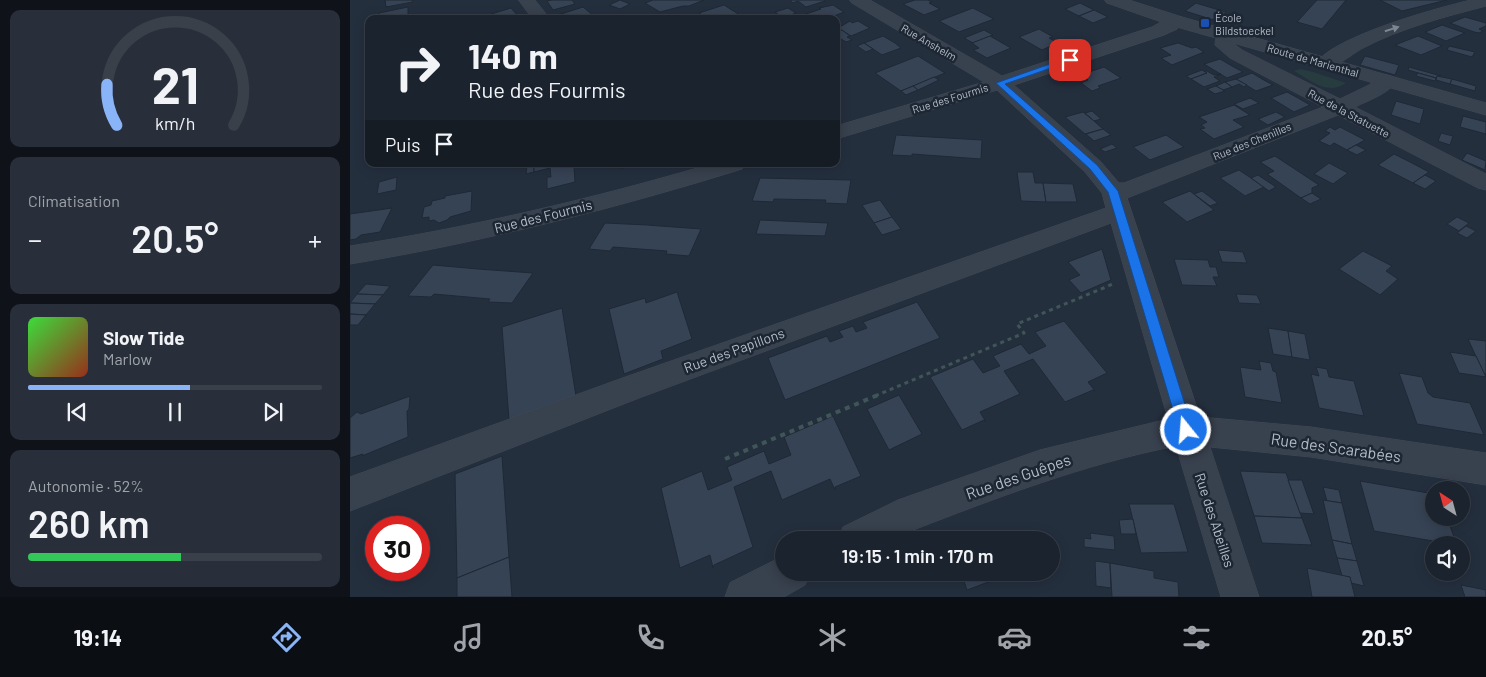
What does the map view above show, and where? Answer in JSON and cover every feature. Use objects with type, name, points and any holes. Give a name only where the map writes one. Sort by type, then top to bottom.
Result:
[{"type":"street","points":[[527,0],[539,15]]},
{"type":"street","name":"Rue Anshelm","points":[[858,0],[1000,83]]},
{"type":"street","name":"Route de Marienthal","points":[[1113,0],[1176,21],[1486,109]]},
{"type":"street","points":[[1325,62],[1347,47],[1385,31],[1446,11],[1486,1]]},
{"type":"street","name":"Rue des Fourmis","points":[[840,132],[1000,83],[1158,31],[1176,21]]},
{"type":"street","name":"Rue de la Statuette","points":[[1227,35],[1224,39],[1224,45],[1236,54],[1486,183]]},
{"type":"street","name":"Rue des Chenilles","points":[[1117,202],[1127,191],[1338,108],[1387,81]]},
{"type":"street","name":"Rue des Abeilles","points":[[1000,83],[1093,167],[1117,202],[1186,430],[1240,597]]},
{"type":"street","name":"Rue des Fourmis","points":[[350,255],[498,227],[592,204],[719,167]]},
{"type":"street","name":"Rue des Papillons","points":[[350,494],[663,376],[1104,216],[1117,202]]},
{"type":"street","name":"Rue des Scarabées","points":[[1186,430],[1311,442],[1486,469]]},
{"type":"street","name":"Rue des Guêpes","points":[[873,531],[898,518],[1040,466],[1153,436],[1186,430]]},
{"type":"street","points":[[744,597],[775,581]]},
{"type":"path","points":[[725,459],[1024,333],[1017,324],[1117,283],[1142,284]]},
{"type":"green space","points":[[1300,69],[1346,83],[1339,87],[1326,88],[1313,83],[1294,71]]},
{"type":"building","points":[[385,0],[412,0],[413,2],[386,7]]},
{"type":"building","points":[[572,0],[575,4],[553,10],[547,1]]},
{"type":"building","points":[[620,0],[630,4],[620,9],[609,5]]},
{"type":"building","points":[[653,0],[704,0],[689,6],[660,12],[645,3]]},
{"type":"building","points":[[790,0],[825,1],[806,7],[798,1],[793,3]]},
{"type":"building","points":[[915,0],[928,0],[932,2],[929,3],[940,9],[924,15],[903,4]]},
{"type":"building","points":[[1317,0],[1346,0],[1322,29],[1297,22]]},
{"type":"building","points":[[1380,0],[1447,0],[1402,11]]},
{"type":"building","points":[[1080,3],[1094,10],[1079,16],[1065,9]]},
{"type":"building","points":[[1196,3],[1226,12],[1217,21],[1185,11]]},
{"type":"building","points":[[724,5],[740,15],[702,15],[699,13]]},
{"type":"building","points":[[833,5],[844,12],[836,15],[803,15],[821,9],[819,8]]},
{"type":"building","points":[[408,7],[408,15],[379,15],[379,13]]},
{"type":"building","points":[[583,7],[593,15],[558,15]]},
{"type":"building","points":[[511,8],[517,15],[488,15]]},
{"type":"building","points":[[788,8],[796,13],[779,15],[775,12]]},
{"type":"building","points":[[973,8],[994,19],[959,32],[939,21]]},
{"type":"building","points":[[1094,10],[1108,17],[1093,23],[1079,16]]},
{"type":"building","points":[[1465,17],[1486,23],[1486,26],[1479,29],[1483,31],[1479,33],[1450,23]]},
{"type":"building","points":[[850,21],[852,23],[858,21],[870,28],[851,36],[840,29],[840,27]]},
{"type":"building","points":[[1442,25],[1465,33],[1446,41],[1425,32]]},
{"type":"building","points":[[1039,29],[1053,37],[1049,38],[1058,43],[1042,50],[1019,37]]},
{"type":"building","points":[[842,30],[850,36],[847,37],[852,40],[846,42],[840,38],[840,31]]},
{"type":"building","points":[[984,30],[993,35],[973,43],[964,38]]},
{"type":"building","points":[[883,36],[901,48],[882,55],[864,43]]},
{"type":"building","points":[[990,36],[1011,48],[987,58],[973,50],[979,48],[972,43]]},
{"type":"building","points":[[1418,36],[1442,46],[1421,55],[1395,45]]},
{"type":"building","points":[[864,43],[873,49],[866,52],[857,46]]},
{"type":"building","points":[[1178,43],[1192,48],[1196,47],[1204,52],[1172,65],[1161,58],[1171,55],[1160,48]]},
{"type":"building","points":[[1449,46],[1475,52],[1472,57],[1447,50]]},
{"type":"building","points":[[918,56],[945,73],[901,91],[875,73]]},
{"type":"building","points":[[1365,56],[1399,65],[1395,75],[1360,65]]},
{"type":"building","points":[[1220,59],[1243,72],[1227,78],[1204,64]]},
{"type":"building","points":[[1104,67],[1121,78],[1098,86],[1100,88],[1092,91],[1081,83],[1088,80],[1080,75]]},
{"type":"building","points":[[1409,67],[1441,76],[1436,78],[1408,70]]},
{"type":"building","points":[[1202,70],[1207,73],[1191,79],[1186,76]]},
{"type":"building","points":[[1205,71],[1214,75],[1221,74],[1214,77],[1220,81],[1204,87],[1191,79],[1207,73]]},
{"type":"building","points":[[1252,73],[1273,85],[1256,91],[1236,79]]},
{"type":"building","points":[[1418,73],[1436,78],[1435,81],[1416,76]]},
{"type":"building","points":[[1437,76],[1452,79],[1450,84],[1436,80]]},
{"type":"building","points":[[934,77],[939,80],[918,90],[913,86]]},
{"type":"building","points":[[1236,79],[1247,85],[1244,87],[1239,84],[1232,87],[1225,82]]},
{"type":"building","points":[[1452,79],[1476,86],[1475,91],[1450,84]]},
{"type":"building","points":[[1225,82],[1232,87],[1223,90],[1216,86]]},
{"type":"building","points":[[913,86],[918,90],[906,95],[901,91]]},
{"type":"building","points":[[1216,86],[1225,91],[1215,94],[1207,89]]},
{"type":"building","points":[[1287,92],[1310,105],[1294,112],[1271,98]]},
{"type":"building","points":[[1250,98],[1259,103],[1243,109],[1234,104]]},
{"type":"building","points":[[1396,101],[1424,109],[1420,124],[1391,115]]},
{"type":"building","points":[[1234,105],[1250,115],[1233,120],[1244,127],[1214,139],[1200,129],[1205,128],[1201,125],[1207,122],[1199,117]]},
{"type":"building","points":[[1092,111],[1101,119],[1094,121],[1085,113]]},
{"type":"building","points":[[1083,112],[1103,129],[1085,134],[1065,117]]},
{"type":"building","points":[[1276,112],[1285,117],[1268,125],[1258,119]]},
{"type":"building","points":[[1463,116],[1486,122],[1486,134],[1460,127]]},
{"type":"building","points":[[1330,127],[1335,130],[1340,127],[1365,140],[1347,150],[1334,143],[1330,146],[1319,141],[1330,133],[1325,131]]},
{"type":"building","points":[[1103,129],[1111,135],[1094,141],[1086,134]]},
{"type":"building","points":[[1441,133],[1453,136],[1450,145],[1438,141]]},
{"type":"building","points":[[896,135],[982,140],[981,159],[912,154],[912,156],[892,155]]},
{"type":"building","points":[[1166,135],[1184,147],[1150,160],[1133,147]]},
{"type":"building","points":[[1112,144],[1117,148],[1105,152],[1100,149]]},
{"type":"building","points":[[1356,145],[1366,150],[1357,155],[1347,150]]},
{"type":"building","points":[[1467,153],[1486,161],[1485,170],[1462,160]]},
{"type":"building","points":[[1394,154],[1429,172],[1413,183],[1378,165]]},
{"type":"building","points":[[1275,156],[1319,185],[1312,188],[1312,193],[1301,198],[1267,174],[1274,171],[1260,162]]},
{"type":"building","points":[[1329,163],[1348,173],[1333,184],[1314,174]]},
{"type":"building","points":[[527,167],[534,167],[534,172],[526,174]]},
{"type":"building","points":[[534,167],[574,167],[575,182],[547,189],[547,177],[551,177],[550,168],[534,172]]},
{"type":"building","points":[[1239,170],[1264,187],[1245,196],[1220,178]]},
{"type":"building","points":[[1017,172],[1033,172],[1035,183],[1043,183],[1046,202],[1021,201]]},
{"type":"building","points":[[1258,175],[1276,187],[1269,191],[1251,178]]},
{"type":"building","points":[[1425,175],[1436,181],[1425,189],[1413,183]]},
{"type":"building","points":[[397,177],[396,190],[377,194],[379,182]]},
{"type":"building","points":[[760,178],[851,180],[847,204],[825,203],[826,200],[774,199],[773,202],[752,201]]},
{"type":"building","points":[[1043,183],[1073,184],[1077,202],[1046,202]]},
{"type":"building","points":[[472,191],[471,211],[450,217],[439,223],[434,220],[429,221],[429,217],[422,218],[424,207],[431,205],[432,201],[445,198],[445,196]]},
{"type":"building","points":[[1190,191],[1214,210],[1187,222],[1162,202]]},
{"type":"building","points":[[1202,191],[1218,203],[1210,206],[1194,194]]},
{"type":"building","points":[[1312,193],[1321,199],[1310,204],[1301,198]]},
{"type":"building","points":[[880,200],[892,217],[874,223],[862,205]]},
{"type":"building","points":[[392,208],[380,232],[361,235],[356,239],[350,240],[350,214]]},
{"type":"building","points":[[892,217],[901,229],[882,235],[874,223]]},
{"type":"building","points":[[1457,217],[1469,223],[1459,231],[1447,224]]},
{"type":"building","points":[[760,220],[828,223],[825,236],[756,234]]},
{"type":"building","points":[[605,223],[701,229],[689,256],[666,254],[667,251],[613,247],[610,251],[589,249]]},
{"type":"building","points":[[1466,226],[1476,231],[1467,238],[1457,233]]},
{"type":"building","points":[[1102,249],[1111,280],[1081,293],[1069,280],[1080,275],[1068,262]]},
{"type":"building","points":[[1218,250],[1243,252],[1247,263],[1222,262]]},
{"type":"building","points":[[1363,251],[1392,266],[1386,271],[1398,279],[1380,295],[1339,269]]},
{"type":"building","points":[[1174,259],[1208,260],[1210,267],[1216,267],[1219,277],[1213,277],[1217,286],[1182,285]]},
{"type":"building","points":[[433,265],[533,273],[512,303],[488,302],[490,299],[434,294],[431,297],[408,296]]},
{"type":"building","points":[[366,284],[390,286],[383,295],[357,294]]},
{"type":"building","points":[[677,292],[692,339],[661,351],[663,359],[624,374],[609,309],[645,298],[646,303]]},
{"type":"building","points":[[357,294],[383,295],[375,304],[350,303]]},
{"type":"building","points":[[1236,294],[1257,295],[1261,304],[1239,303]]},
{"type":"building","points":[[917,302],[940,338],[785,400],[768,358],[827,336],[830,342],[843,337],[839,331],[853,326],[856,332],[867,328],[863,322]]},
{"type":"building","points":[[350,303],[375,304],[366,315],[350,314]]},
{"type":"building","points":[[562,308],[576,396],[509,420],[502,327]]},
{"type":"building","points":[[350,314],[366,315],[358,325],[350,325]]},
{"type":"building","points":[[1064,321],[1107,373],[1088,382],[1095,391],[1093,390],[1065,402],[1033,359],[1004,371],[1020,394],[980,412],[986,422],[984,420],[962,430],[930,377],[973,359],[983,373],[1000,366],[993,356],[1021,344],[1029,354],[1046,346],[1035,332]]},
{"type":"building","points":[[1268,328],[1288,331],[1292,357],[1273,354]]},
{"type":"building","points":[[1288,331],[1305,334],[1310,360],[1292,357]]},
{"type":"building","points":[[1468,339],[1486,341],[1486,374],[1484,374]]},
{"type":"building","points":[[1450,352],[1476,356],[1486,377],[1459,373]]},
{"type":"building","points":[[1259,361],[1271,363],[1273,371],[1276,372],[1282,403],[1245,397],[1240,367],[1261,370]]},
{"type":"building","points":[[1316,367],[1327,369],[1329,377],[1354,381],[1364,416],[1319,408],[1311,374],[1319,376]]},
{"type":"building","points":[[1399,373],[1422,377],[1428,393],[1433,397],[1470,403],[1484,435],[1417,424]]},
{"type":"building","points":[[899,395],[922,434],[889,450],[867,409]]},
{"type":"building","points":[[410,396],[409,409],[407,411],[408,437],[362,456],[363,454],[350,458],[350,418],[357,412],[361,414]]},
{"type":"building","points":[[833,416],[861,476],[835,487],[835,490],[830,479],[782,500],[771,471],[734,487],[753,547],[714,565],[713,568],[710,555],[680,568],[661,488],[702,471],[708,490],[732,480],[727,467],[764,451],[769,464],[791,455],[784,437]]},
{"type":"building","points":[[502,456],[509,557],[457,578],[455,474]]},
{"type":"building","points":[[1240,471],[1286,473],[1302,518],[1254,516]]},
{"type":"building","points":[[1288,480],[1302,480],[1314,514],[1300,513]]},
{"type":"building","points":[[1360,481],[1425,492],[1425,526],[1450,526],[1454,536],[1425,536],[1425,540],[1374,531]]},
{"type":"building","points":[[1323,487],[1339,490],[1342,503],[1327,501]]},
{"type":"building","points":[[1323,500],[1342,503],[1352,544],[1332,540]]},
{"type":"building","points":[[1129,504],[1174,504],[1188,552],[1141,553]]},
{"type":"building","points":[[1254,516],[1302,518],[1312,545],[1262,543]]},
{"type":"building","points":[[1133,519],[1136,534],[1121,534],[1119,520]]},
{"type":"building","points":[[1090,533],[1114,536],[1115,550],[1084,547],[1084,538],[1091,539]]},
{"type":"building","points":[[1332,540],[1352,544],[1357,561],[1337,558]]},
{"type":"building","points":[[509,557],[512,597],[457,597],[457,578]]},
{"type":"building","points":[[1337,558],[1357,561],[1364,586],[1351,583],[1350,577],[1342,576]]},
{"type":"building","points":[[1095,561],[1110,563],[1111,588],[1096,586]]},
{"type":"building","points":[[1110,563],[1154,571],[1154,578],[1178,582],[1179,597],[1112,597]]},
{"type":"building","points":[[1307,568],[1350,577],[1355,597],[1312,597]]},
{"type":"building","points":[[964,581],[991,581],[967,590]]},
{"type":"building","points":[[1461,585],[1486,590],[1486,597],[1465,597]]},
{"type":"place","name":"École Bildstoeckel","points":[[1205,23]]},
{"type":"route","points":[[1070,60],[1000,83],[1093,167],[1113,191],[1186,430]]}]
